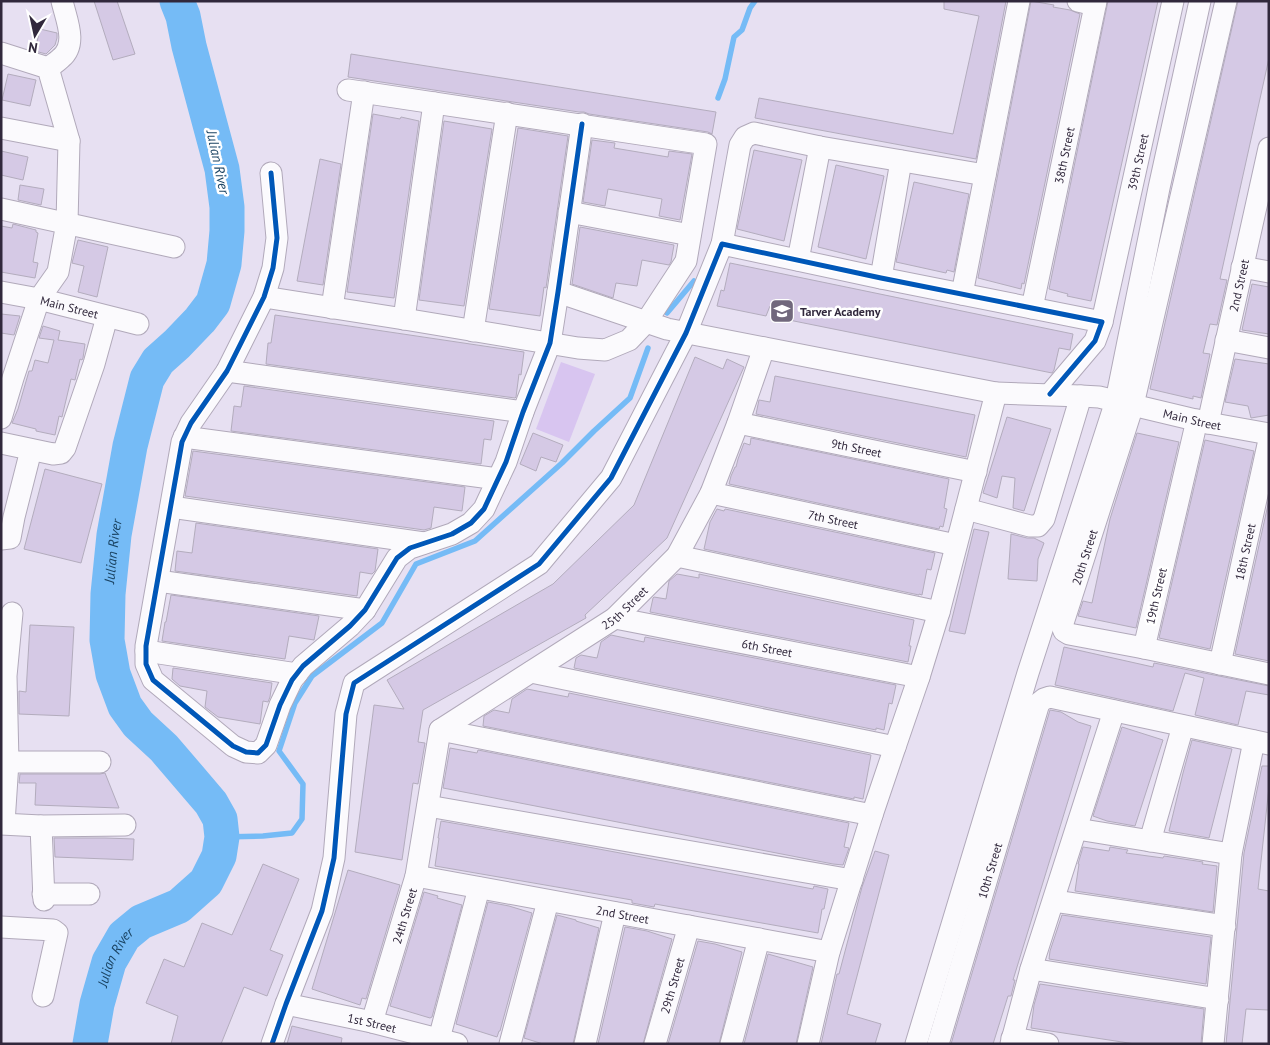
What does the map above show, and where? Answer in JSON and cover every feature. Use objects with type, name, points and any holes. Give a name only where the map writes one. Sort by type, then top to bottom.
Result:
[{"type":"street","points":[[48,68],[62,58],[68,49],[71,37],[62,1]]},
{"type":"street","points":[[962,294],[1019,1]]},
{"type":"street","name":"39th Street","points":[[1050,394],[1095,340],[1102,322],[1173,1]]},
{"type":"street","points":[[966,509],[1030,526],[1038,526],[1044,519],[1108,400],[1159,188],[1200,1]]},
{"type":"street","points":[[916,1044],[1028,673],[1226,1]]},
{"type":"street","name":"38th Street","points":[[1032,308],[1090,2]]},
{"type":"street","points":[[1,53],[48,68]]},
{"type":"street","points":[[1,418],[7,376],[39,299],[58,272],[67,223],[69,141],[48,68]]},
{"type":"street","points":[[264,297],[332,308],[404,318],[578,348],[604,350],[629,340],[646,322],[686,261],[706,144],[356,91],[332,308]]},
{"type":"street","points":[[404,318],[434,102]]},
{"type":"street","points":[[474,330],[507,113]]},
{"type":"street","points":[[270,172],[277,238],[272,268],[264,297],[227,371],[182,442],[146,651],[146,664],[153,680],[233,746],[246,752],[258,753],[266,745],[280,705],[292,680],[303,666],[350,626],[365,610],[397,558],[410,548],[452,534],[471,523],[484,509],[506,462],[550,343],[582,124]]},
{"type":"street","points":[[1,128],[69,141]]},
{"type":"street","points":[[272,1044],[322,911],[334,858],[346,714],[354,684],[539,564],[611,478],[686,333],[722,244],[740,145],[745,137],[754,133],[820,147],[985,175]]},
{"type":"street","points":[[798,260],[820,147]]},
{"type":"street","name":"2nd Street","points":[[1203,421],[1226,340],[1242,267],[1263,201],[1269,148]]},
{"type":"street","points":[[881,278],[901,161]]},
{"type":"street","points":[[1,209],[174,247]]},
{"type":"street","points":[[569,212],[690,235]]},
{"type":"street","points":[[722,244],[1102,322]]},
{"type":"street","points":[[1242,267],[1269,272]]},
{"type":"street","name":"Main Street","points":[[1,292],[39,299],[138,324]]},
{"type":"street","name":"Main Street","points":[[558,292],[667,329],[686,333],[996,393],[1050,394],[1108,400],[1269,434]]},
{"type":"street","points":[[1,443],[53,454],[61,453],[65,448],[94,364],[107,317]]},
{"type":"street","points":[[1226,340],[1269,348]]},
{"type":"street","name":"25th Street","points":[[440,730],[615,618],[677,556],[712,494],[764,348]]},
{"type":"street","points":[[227,371],[523,412]]},
{"type":"street","points":[[808,1044],[829,952],[939,612],[996,393]]},
{"type":"street","name":"20th Street","points":[[1108,400],[1062,626],[1064,631],[1069,634],[1144,648]]},
{"type":"street","name":"19th Street","points":[[1144,648],[1203,421]]},
{"type":"street","name":"9th Street","points":[[738,423],[976,472]]},
{"type":"street","points":[[184,437],[498,479]]},
{"type":"street","name":"18th Street","points":[[1220,664],[1269,440]]},
{"type":"street","points":[[1,539],[10,538],[8,516],[31,450]]},
{"type":"street","name":"7th Street","points":[[712,494],[956,544]]},
{"type":"street","points":[[171,507],[424,543]]},
{"type":"street","points":[[677,556],[939,612]]},
{"type":"street","points":[[158,581],[365,610]]},
{"type":"street","points":[[12,613],[4,676],[5,762],[2,824],[41,826],[125,825]]},
{"type":"street","name":"6th Street","points":[[615,618],[919,677]]},
{"type":"street","points":[[1144,648],[1269,674]]},
{"type":"street","points":[[146,651],[297,674]]},
{"type":"street","points":[[531,672],[895,747]]},
{"type":"street","name":"10th Street","points":[[938,1044],[1039,703],[1050,697],[1114,711]]},
{"type":"street","points":[[1048,1044],[1012,1041],[1032,969],[1114,711],[1262,742],[1231,854],[1213,1044]]},
{"type":"street","points":[[1150,841],[1183,726]]},
{"type":"street","points":[[852,880],[428,806],[440,730],[872,815]]},
{"type":"street","points":[[5,762],[100,762]]},
{"type":"street","name":"24th Street","points":[[372,1022],[416,876],[428,806]]},
{"type":"street","points":[[41,826],[44,897],[88,894]]},
{"type":"street","points":[[1077,829],[1231,854]]},
{"type":"street","name":"2nd Street","points":[[416,876],[829,952]]},
{"type":"street","points":[[448,1041],[479,888]]},
{"type":"street","points":[[510,1044],[548,901]]},
{"type":"street","points":[[1054,901],[1225,926]]},
{"type":"street","points":[[585,1044],[615,913]]},
{"type":"street","name":"29th Street","points":[[655,1044],[689,926]]},
{"type":"street","points":[[1,927],[53,930],[57,933],[43,996]]},
{"type":"street","points":[[730,1044],[759,939]]},
{"type":"street","points":[[1032,969],[1218,999]]},
{"type":"street","name":"1st Street","points":[[286,1004],[372,1022],[448,1041]]},
{"type":"shaded area","points":[[561,362],[595,374],[569,442],[536,429]]},
{"type":"building","points":[[94,1],[117,1],[135,54],[113,60]]},
{"type":"building","points":[[944,1],[1006,1],[976,159],[755,118],[759,98],[953,134],[979,16],[944,9]]},
{"type":"building","points":[[1031,1],[1054,5],[1053,7],[1080,14],[1024,284],[1022,283],[1021,289],[978,278]]},
{"type":"building","points":[[1108,1],[1158,1],[1091,301],[1067,296],[1068,294],[1049,289]]},
{"type":"building","points":[[1238,1],[1269,1],[1269,58],[1220,279],[1227,280],[1217,325],[1210,324],[1203,353],[1210,354],[1201,398],[1193,396],[1193,399],[1150,389]]},
{"type":"building","points":[[40,29],[57,33],[55,45],[46,54],[35,51]]},
{"type":"building","points":[[351,54],[716,112],[712,134],[584,112],[348,77]]},
{"type":"building","points":[[8,74],[36,80],[30,106],[2,100]]},
{"type":"building","points":[[373,114],[419,121],[394,298],[347,292]]},
{"type":"building","points":[[444,121],[492,129],[464,306],[419,300]]},
{"type":"building","points":[[518,128],[568,136],[546,288],[544,287],[540,316],[489,309]]},
{"type":"building","points":[[592,140],[615,143],[614,148],[668,157],[669,151],[692,154],[680,220],[659,216],[662,199],[608,189],[605,206],[583,202]]},
{"type":"building","points":[[754,150],[802,160],[784,241],[737,229]]},
{"type":"building","points":[[1,151],[28,157],[23,180],[1,175]]},
{"type":"building","points":[[320,159],[341,164],[323,285],[297,281]]},
{"type":"building","points":[[836,165],[884,176],[866,259],[818,247]]},
{"type":"building","points":[[914,182],[969,194],[954,272],[947,270],[946,273],[896,262]]},
{"type":"building","points":[[20,185],[44,189],[41,205],[18,200]]},
{"type":"building","points":[[13,224],[36,230],[38,233],[33,262],[38,263],[35,278],[1,272],[1,226],[12,228]]},
{"type":"building","points":[[580,227],[674,245],[671,262],[669,265],[642,260],[637,286],[616,283],[613,298],[572,284]]},
{"type":"building","points":[[78,240],[108,247],[97,297],[78,292],[84,266],[72,263]]},
{"type":"building","points":[[730,263],[1073,334],[1070,350],[1059,348],[1052,373],[774,317],[776,308],[770,306],[766,316],[717,306],[721,290],[724,291]]},
{"type":"building","points":[[1252,284],[1269,287],[1269,334],[1242,330]]},
{"type":"building","points":[[1,314],[20,316],[14,335],[1,333]]},
{"type":"building","points":[[275,315],[524,352],[516,397],[266,364],[268,343],[271,343]]},
{"type":"building","points":[[43,326],[60,331],[58,340],[85,344],[83,358],[82,360],[80,359],[75,380],[71,379],[62,417],[59,416],[55,435],[12,423],[29,371],[32,371],[35,360],[48,363],[54,340],[39,338]]},
{"type":"building","points":[[695,357],[723,369],[727,359],[744,367],[667,538],[585,615],[586,618],[423,710],[418,742],[425,743],[418,784],[413,783],[402,860],[355,852],[374,705],[404,709],[387,680],[553,584],[634,505]]},
{"type":"building","points":[[1235,359],[1269,364],[1269,415],[1251,418],[1248,406],[1225,402]]},
{"type":"building","points":[[775,376],[975,415],[966,457],[756,414],[759,400],[770,402]]},
{"type":"building","points":[[244,386],[494,421],[491,440],[484,439],[481,464],[231,431],[234,406],[241,407]]},
{"type":"building","points":[[1007,417],[1051,429],[1024,511],[1013,508],[1015,478],[1002,476],[997,498],[983,493]]},
{"type":"building","points":[[533,433],[563,445],[556,462],[541,457],[536,471],[520,464]]},
{"type":"building","points":[[1137,433],[1179,442],[1136,628],[1078,616],[1083,601],[1092,603],[1110,519]]},
{"type":"building","points":[[751,438],[949,479],[944,508],[947,509],[943,527],[940,526],[939,529],[729,484],[744,443],[750,445]]},
{"type":"building","points":[[1205,440],[1254,451],[1210,649],[1159,638]]},
{"type":"building","points":[[193,451],[465,487],[462,511],[434,507],[431,528],[424,530],[185,496]]},
{"type":"building","points":[[45,469],[102,484],[81,563],[24,549]]},
{"type":"building","points":[[1269,500],[1269,661],[1235,654]]},
{"type":"building","points":[[717,509],[724,511],[725,509],[935,553],[931,570],[927,569],[922,595],[919,595],[704,549],[710,522]]},
{"type":"building","points":[[196,523],[378,549],[375,571],[372,574],[360,572],[357,596],[175,571],[177,551],[192,553]]},
{"type":"building","points":[[974,529],[989,532],[965,634],[949,631]]},
{"type":"building","points":[[1011,534],[1034,538],[1044,543],[1038,559],[1037,581],[1008,579]]},
{"type":"building","points":[[677,574],[699,578],[699,574],[914,620],[908,662],[650,612],[653,598],[666,599],[669,581]]},
{"type":"building","points":[[171,595],[319,616],[314,640],[289,636],[285,659],[162,641]]},
{"type":"building","points":[[30,625],[74,627],[69,716],[19,714],[19,691],[26,692]]},
{"type":"building","points":[[611,635],[644,642],[645,637],[896,685],[892,704],[889,703],[884,730],[876,728],[876,730],[574,668],[576,658],[581,655],[597,658],[601,642]]},
{"type":"building","points":[[1064,647],[1153,667],[1154,663],[1269,686],[1269,695],[1246,691],[1238,725],[1195,715],[1204,678],[1185,673],[1173,711],[1055,685]]},
{"type":"building","points":[[173,668],[272,683],[268,702],[263,701],[260,724],[218,717],[205,707],[207,691],[180,686],[172,679]]},
{"type":"building","points":[[527,689],[568,697],[569,693],[871,755],[863,799],[854,797],[854,799],[483,726],[484,716],[494,710],[509,713],[512,699]]},
{"type":"building","points":[[1050,710],[1061,712],[1078,722],[1091,726],[1013,980],[1015,980],[1011,996],[1008,996],[993,1044],[951,1044]]},
{"type":"building","points":[[1122,727],[1163,740],[1135,826],[1107,821],[1093,816]]},
{"type":"building","points":[[1192,740],[1232,749],[1209,838],[1169,831]]},
{"type":"building","points":[[450,748],[477,753],[478,750],[849,823],[844,847],[849,848],[843,865],[833,864],[443,788]]},
{"type":"building","points":[[1262,766],[1269,766],[1269,787],[1258,889],[1269,891],[1269,1010],[1246,1009],[1242,1044],[1226,1044],[1244,853]]},
{"type":"building","points":[[105,773],[119,808],[35,805],[36,783],[19,783],[20,774]]},
{"type":"building","points":[[441,821],[813,889],[814,886],[828,889],[818,933],[655,904],[654,907],[632,903],[632,900],[435,866]]},
{"type":"building","points":[[54,838],[134,839],[133,860],[55,857]]},
{"type":"building","points":[[1083,847],[1109,851],[1110,847],[1128,850],[1126,853],[1163,858],[1164,856],[1217,866],[1213,912],[1075,891],[1078,864]]},
{"type":"building","points":[[875,851],[889,855],[847,1014],[881,1024],[875,1044],[821,1044],[837,974],[839,974],[862,887]]},
{"type":"building","points":[[263,864],[299,879],[270,950],[283,955],[267,996],[244,987],[221,1044],[171,1044],[178,1016],[146,1003],[164,959],[184,967],[202,923],[232,935]]},
{"type":"building","points":[[348,870],[400,885],[366,999],[362,998],[360,1005],[312,989]]},
{"type":"building","points":[[424,892],[462,905],[432,1017],[430,1018],[390,1006]]},
{"type":"building","points":[[488,902],[532,913],[497,1037],[456,1024]]},
{"type":"building","points":[[557,915],[599,928],[573,1044],[543,1044],[524,1038]]},
{"type":"building","points":[[1062,915],[1211,937],[1206,984],[1049,959]]},
{"type":"building","points":[[625,927],[647,931],[672,939],[643,1044],[598,1044]]},
{"type":"building","points":[[698,941],[742,952],[719,1044],[668,1044]]},
{"type":"building","points":[[768,954],[813,967],[796,1044],[744,1044]]},
{"type":"building","points":[[1040,984],[1204,1009],[1201,1044],[1135,1044],[1031,1028],[1034,1005]]},
{"type":"building","points":[[292,1026],[342,1038],[341,1044],[287,1044]]},
{"type":"waterway","name":"Julian River","points":[[90,1044],[97,1004],[109,962],[124,936],[141,922],[179,906],[206,882],[219,856],[222,837],[220,819],[211,803],[164,748],[138,724],[125,706],[113,674],[107,640],[108,594],[114,535],[130,446],[147,379],[158,361],[200,320],[213,303],[224,264],[227,207],[222,169],[189,46],[183,16],[177,1]]},
{"type":"waterway","points":[[718,98],[725,79],[734,37],[742,30],[750,8],[755,1]]},
{"type":"waterway","points":[[667,313],[694,281]]},
{"type":"waterway","points":[[222,837],[292,833],[302,819],[303,784],[279,751],[295,703],[312,676],[382,623],[416,564],[475,541],[562,463],[630,398],[648,348]]},
{"type":"cycle path","points":[[271,173],[277,238],[273,268],[264,297],[227,371],[191,423],[182,442],[146,646],[146,664],[153,680],[233,746],[246,752],[258,753],[266,745],[280,705],[292,680],[303,666],[350,626],[365,610],[397,558],[410,548],[452,534],[471,523],[484,509],[506,462],[550,343],[582,124]]},
{"type":"cycle path","points":[[272,1044],[322,911],[334,858],[346,714],[354,683],[539,564],[611,478],[686,333],[722,244],[1102,322],[1095,341],[1050,394]]},
{"type":"place","name":"Tarver Academy","points":[[782,311]]}]
